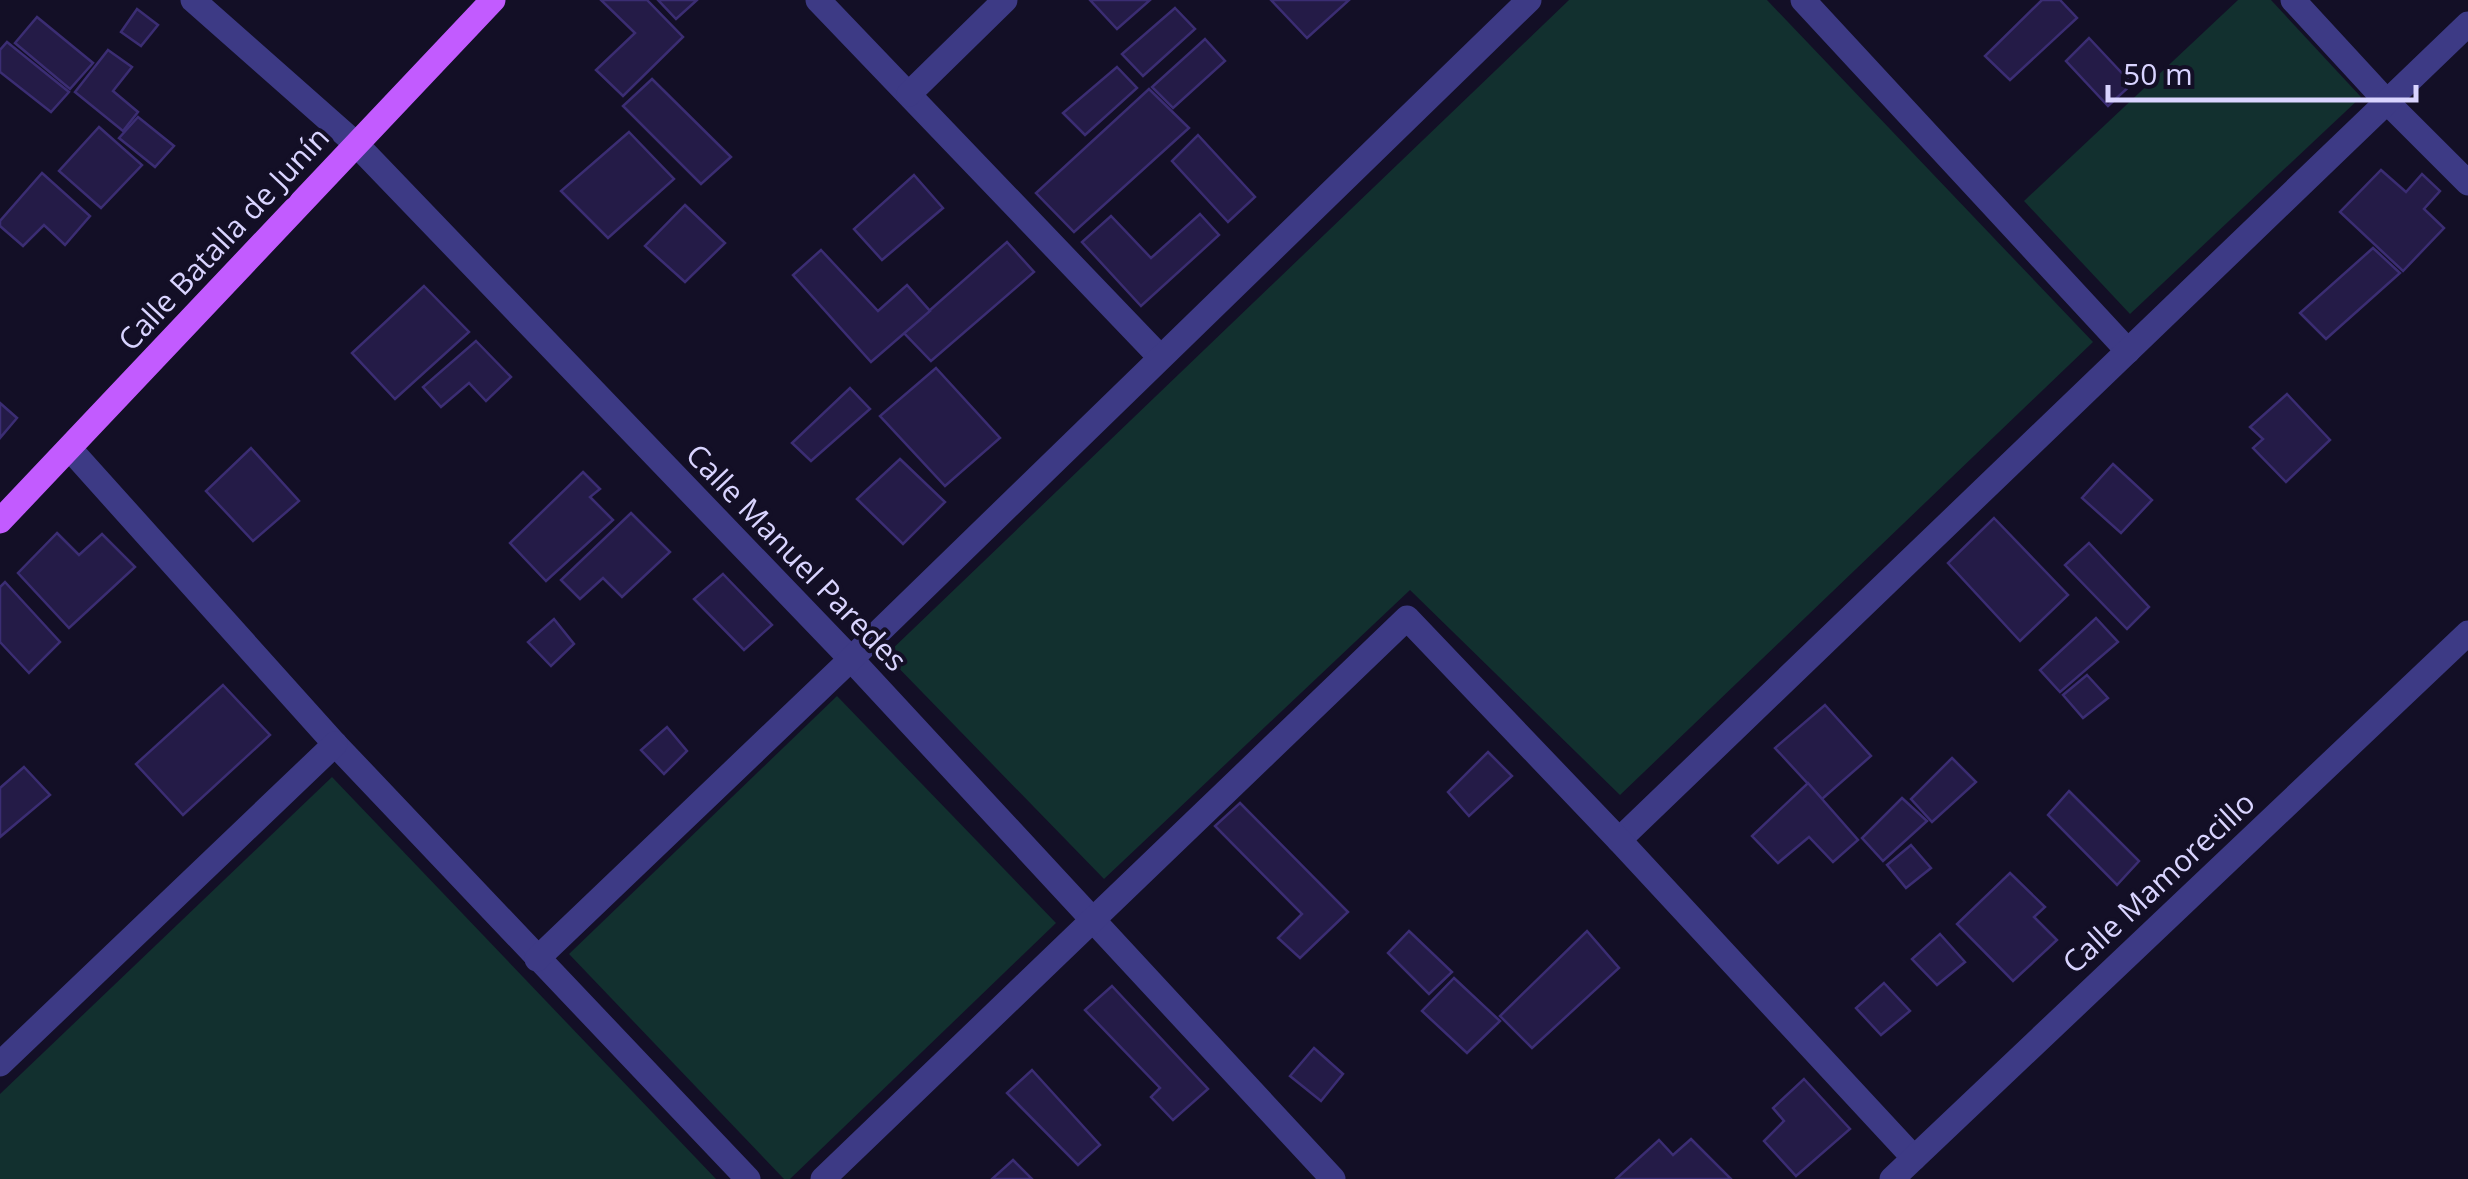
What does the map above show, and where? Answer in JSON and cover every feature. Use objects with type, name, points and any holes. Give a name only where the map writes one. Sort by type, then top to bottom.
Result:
[{"type":"main road","name":"Calle Batalla de Junín","points":[[0,521],[493,0]]},
{"type":"street","name":"Calle Manuel Paredes","points":[[193,0],[356,144],[851,659],[1334,1179]]},
{"type":"street","points":[[818,0],[1160,357]]},
{"type":"street","points":[[908,94],[1006,0]]},
{"type":"street","points":[[537,959],[1529,0]]},
{"type":"street","points":[[1804,0],[2128,351]]},
{"type":"street","points":[[2293,0],[2468,182]]},
{"type":"street","points":[[1619,840],[2468,24]]},
{"type":"street","points":[[70,449],[335,744],[748,1179]]},
{"type":"street","points":[[823,1179],[1407,618],[1914,1158]]},
{"type":"street","name":"Calle Mamorecillo","points":[[1892,1179],[2468,633]]},
{"type":"street","points":[[0,1064],[335,744]]},
{"type":"green space","points":[[1569,0],[1767,0],[2093,342],[1620,795],[1410,590],[1104,879],[886,655]]},
{"type":"green space","points":[[2238,0],[2271,0],[2361,97],[2130,314],[2024,201]]},
{"type":"green space","points":[[837,696],[1056,923],[790,1179],[784,1179],[569,954]]},
{"type":"green space","points":[[332,777],[716,1179],[0,1179],[0,1094]]},
{"type":"building","points":[[601,0],[647,0],[683,37],[623,96],[596,70],[635,33]]},
{"type":"building","points":[[658,0],[697,0],[676,19]]},
{"type":"building","points":[[1090,0],[1150,0],[1117,29]]},
{"type":"building","points":[[1271,0],[1349,0],[1307,38]]},
{"type":"building","points":[[2042,0],[2060,0],[2077,18],[2010,80],[1985,56]]},
{"type":"building","points":[[1175,8],[1195,29],[1143,76],[1122,54]]},
{"type":"building","points":[[137,9],[158,25],[141,46],[121,32]]},
{"type":"building","points":[[37,17],[93,63],[70,89],[15,43]]},
{"type":"building","points":[[2089,38],[2132,84],[2108,106],[2066,61]]},
{"type":"building","points":[[1205,39],[1225,61],[1173,108],[1152,87]]},
{"type":"building","points":[[7,42],[69,92],[51,112],[0,72],[0,50]]},
{"type":"building","points":[[108,50],[132,67],[113,91],[138,112],[123,131],[75,92]]},
{"type":"building","points":[[1117,67],[1137,88],[1085,135],[1063,113]]},
{"type":"building","points":[[652,79],[731,157],[701,184],[623,106]]},
{"type":"building","points":[[1149,89],[1189,128],[1074,232],[1036,193]]},
{"type":"building","points":[[138,117],[174,146],[155,167],[119,138]]},
{"type":"building","points":[[99,127],[142,165],[101,208],[59,171]]},
{"type":"building","points":[[629,132],[674,179],[608,238],[561,191]]},
{"type":"building","points":[[1198,135],[1255,197],[1228,222],[1172,161]]},
{"type":"building","points":[[2381,170],[2406,192],[2422,174],[2440,191],[2424,209],[2444,228],[2403,271],[2340,212]]},
{"type":"building","points":[[42,173],[90,216],[65,245],[44,225],[23,246],[0,226],[0,221]]},
{"type":"building","points":[[914,175],[943,208],[882,260],[854,229]]},
{"type":"building","points":[[685,205],[725,243],[685,282],[645,246]]},
{"type":"building","points":[[1200,214],[1219,235],[1141,306],[1082,242],[1111,216],[1151,258]]},
{"type":"building","points":[[1007,242],[1034,272],[931,361],[904,333]]},
{"type":"building","points":[[2373,248],[2400,273],[2326,339],[2300,313]]},
{"type":"building","points":[[821,250],[878,311],[907,285],[930,311],[871,362],[793,275]]},
{"type":"building","points":[[424,286],[469,332],[395,399],[352,353]]},
{"type":"building","points":[[476,341],[511,377],[486,401],[469,383],[441,407],[423,387]]},
{"type":"building","points":[[936,368],[1000,438],[945,486],[880,416]]},
{"type":"building","points":[[850,388],[870,409],[811,461],[792,443]]},
{"type":"building","points":[[2287,394],[2330,440],[2286,482],[2253,448],[2263,439],[2250,427]]},
{"type":"building","points":[[0,403],[17,418],[0,438]]},
{"type":"building","points":[[251,448],[299,501],[253,541],[206,491]]},
{"type":"building","points":[[900,459],[945,502],[903,544],[857,499]]},
{"type":"building","points":[[2113,464],[2152,500],[2121,533],[2082,498]]},
{"type":"building","points":[[583,472],[600,489],[590,497],[613,520],[546,581],[510,543]]},
{"type":"building","points":[[631,513],[670,552],[622,597],[603,578],[580,599],[561,580]]},
{"type":"building","points":[[1994,518],[2068,595],[2020,641],[1948,563]]},
{"type":"building","points":[[57,533],[79,555],[102,534],[135,567],[69,628],[18,573]]},
{"type":"building","points":[[2089,543],[2149,607],[2127,629],[2065,565]]},
{"type":"building","points":[[723,574],[772,625],[744,650],[694,599]]},
{"type":"building","points":[[5,582],[60,642],[29,673],[0,642],[0,587]]},
{"type":"building","points":[[2096,618],[2118,642],[2060,692],[2040,670]]},
{"type":"building","points":[[554,619],[574,644],[551,666],[528,642]]},
{"type":"building","points":[[2087,675],[2108,698],[2083,718],[2063,695]]},
{"type":"building","points":[[223,685],[270,735],[183,815],[136,764]]},
{"type":"building","points":[[1825,705],[1871,756],[1822,799],[1775,748]]},
{"type":"building","points":[[667,727],[687,751],[664,774],[641,750]]},
{"type":"building","points":[[1488,752],[1512,776],[1469,816],[1448,792]]},
{"type":"building","points":[[1952,758],[1976,782],[1932,822],[1911,799]]},
{"type":"building","points":[[24,767],[50,795],[0,837],[0,788]]},
{"type":"building","points":[[1808,783],[1858,840],[1833,862],[1809,837],[1778,863],[1752,836]]},
{"type":"building","points":[[2069,791],[2139,861],[2117,885],[2048,815]]},
{"type":"building","points":[[1902,798],[1927,821],[1883,861],[1862,838]]},
{"type":"building","points":[[1240,803],[1348,912],[1300,958],[1278,938],[1302,914],[1215,826]]},
{"type":"building","points":[[1911,845],[1931,868],[1906,888],[1887,865]]},
{"type":"building","points":[[2010,873],[2045,907],[2034,917],[2057,940],[2013,981],[1957,924]]},
{"type":"building","points":[[1409,931],[1452,972],[1429,994],[1388,953]]},
{"type":"building","points":[[1587,931],[1619,968],[1532,1048],[1500,1016]]},
{"type":"building","points":[[1940,934],[1965,962],[1937,985],[1912,959]]},
{"type":"building","points":[[1454,978],[1500,1021],[1467,1053],[1422,1011]]},
{"type":"building","points":[[1884,983],[1910,1011],[1881,1035],[1856,1008]]},
{"type":"building","points":[[1112,986],[1208,1089],[1173,1120],[1151,1097],[1160,1088],[1085,1010]]},
{"type":"building","points":[[1314,1048],[1343,1074],[1321,1101],[1290,1076]]},
{"type":"building","points":[[1032,1070],[1100,1145],[1078,1165],[1007,1093]]},
{"type":"building","points":[[1804,1079],[1850,1129],[1796,1176],[1764,1141],[1784,1121],[1773,1108]]},
{"type":"building","points":[[1691,1139],[1731,1179],[1616,1179],[1659,1140],[1673,1155]]},
{"type":"building","points":[[1013,1160],[1032,1179],[992,1179]]}]
